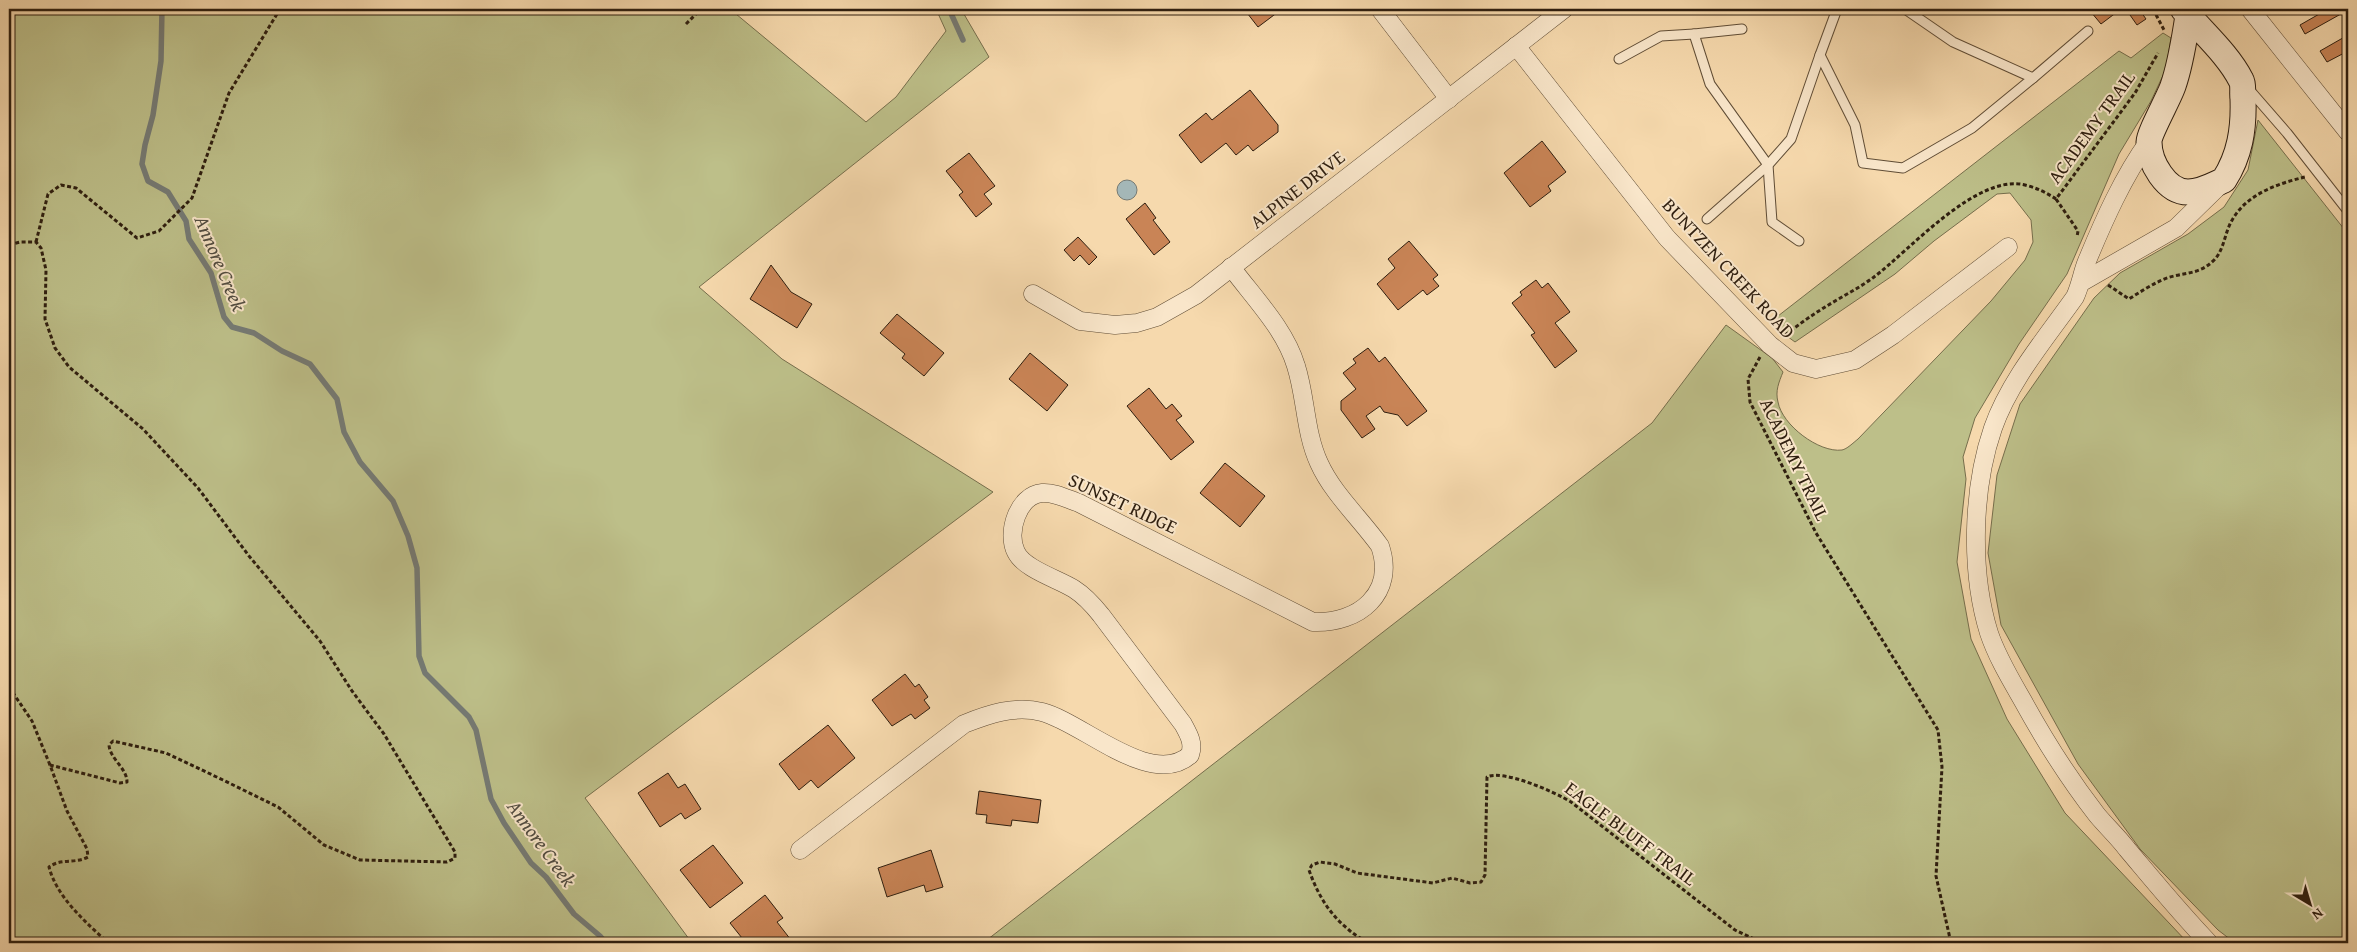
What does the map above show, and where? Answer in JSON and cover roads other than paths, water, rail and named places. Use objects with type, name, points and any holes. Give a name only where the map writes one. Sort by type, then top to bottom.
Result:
[{"type":"street","points":[[1380,9],[1449,99]]},
{"type":"street","name":"ALPINE DRIVE","points":[[1033,294],[1080,321],[1115,325],[1137,323],[1176,309],[1564,9]]},
{"type":"street","points":[[2250,9],[2348,132]]},
{"type":"street","points":[[2082,282],[2176,228],[2224,180],[2234,163],[2241,140],[2243,116],[2242,82],[2189,11]]},
{"type":"street","points":[[2189,11],[2181,62],[2173,86],[2149,141],[2122,186],[2086,264],[2082,282],[2017,381],[2002,408],[1989,442],[1976,506],[1982,608],[1990,635],[2002,663],[2064,770],[2098,816],[2178,910],[2210,943]]},
{"type":"street","name":"BUNTZEN CREEK ROAD","points":[[1516,46],[1667,238],[1770,345],[1793,363],[1804,368],[1816,370],[1855,360],[1893,336],[2008,247]]},
{"type":"street","points":[[2149,141],[2160,173],[2165,180],[2179,191],[2198,190],[2224,180]]},
{"type":"street","name":"SUNSET RIDGE","points":[[800,850],[964,724],[985,716],[1022,710],[1043,712],[1063,720],[1136,758],[1166,765],[1176,764],[1190,755],[1193,748],[1191,737],[1183,724],[1102,615],[1075,590],[1030,566],[1021,560],[1015,552],[1012,530],[1016,516],[1023,504],[1040,493],[1053,494],[1079,503],[1314,622],[1329,623],[1348,617],[1366,607],[1376,595],[1383,583],[1385,572],[1380,546],[1326,477],[1318,461],[1311,438],[1296,367],[1290,349],[1279,330],[1231,267]]},
{"type":"lane","points":[[1707,220],[1768,165],[1791,138],[1837,9]]},
{"type":"lane","points":[[1904,9],[1953,42],[2033,78]]},
{"type":"lane","points":[[1619,59],[1661,36],[1742,29]]},
{"type":"lane","points":[[1820,55],[1854,124],[1863,164],[1903,168],[1972,128],[2088,31]]},
{"type":"lane","points":[[1694,34],[1710,84],[1768,165],[1772,222],[1799,241]]},
{"type":"lane","points":[[2242,82],[2287,133],[2348,211]]},
{"type":"waterway","name":"Annore Creek","points":[[162,9],[161,61],[153,115],[142,164],[148,181],[168,192],[186,221],[189,239],[211,273],[224,317],[232,327],[254,333],[282,351],[310,364],[337,399],[344,432],[360,462],[393,501],[408,536],[417,568],[419,656],[425,673],[469,717],[476,730],[491,799],[504,823],[531,863],[546,877],[574,914],[606,943]]},
{"type":"waterway","points":[[949,9],[963,40]]}]
